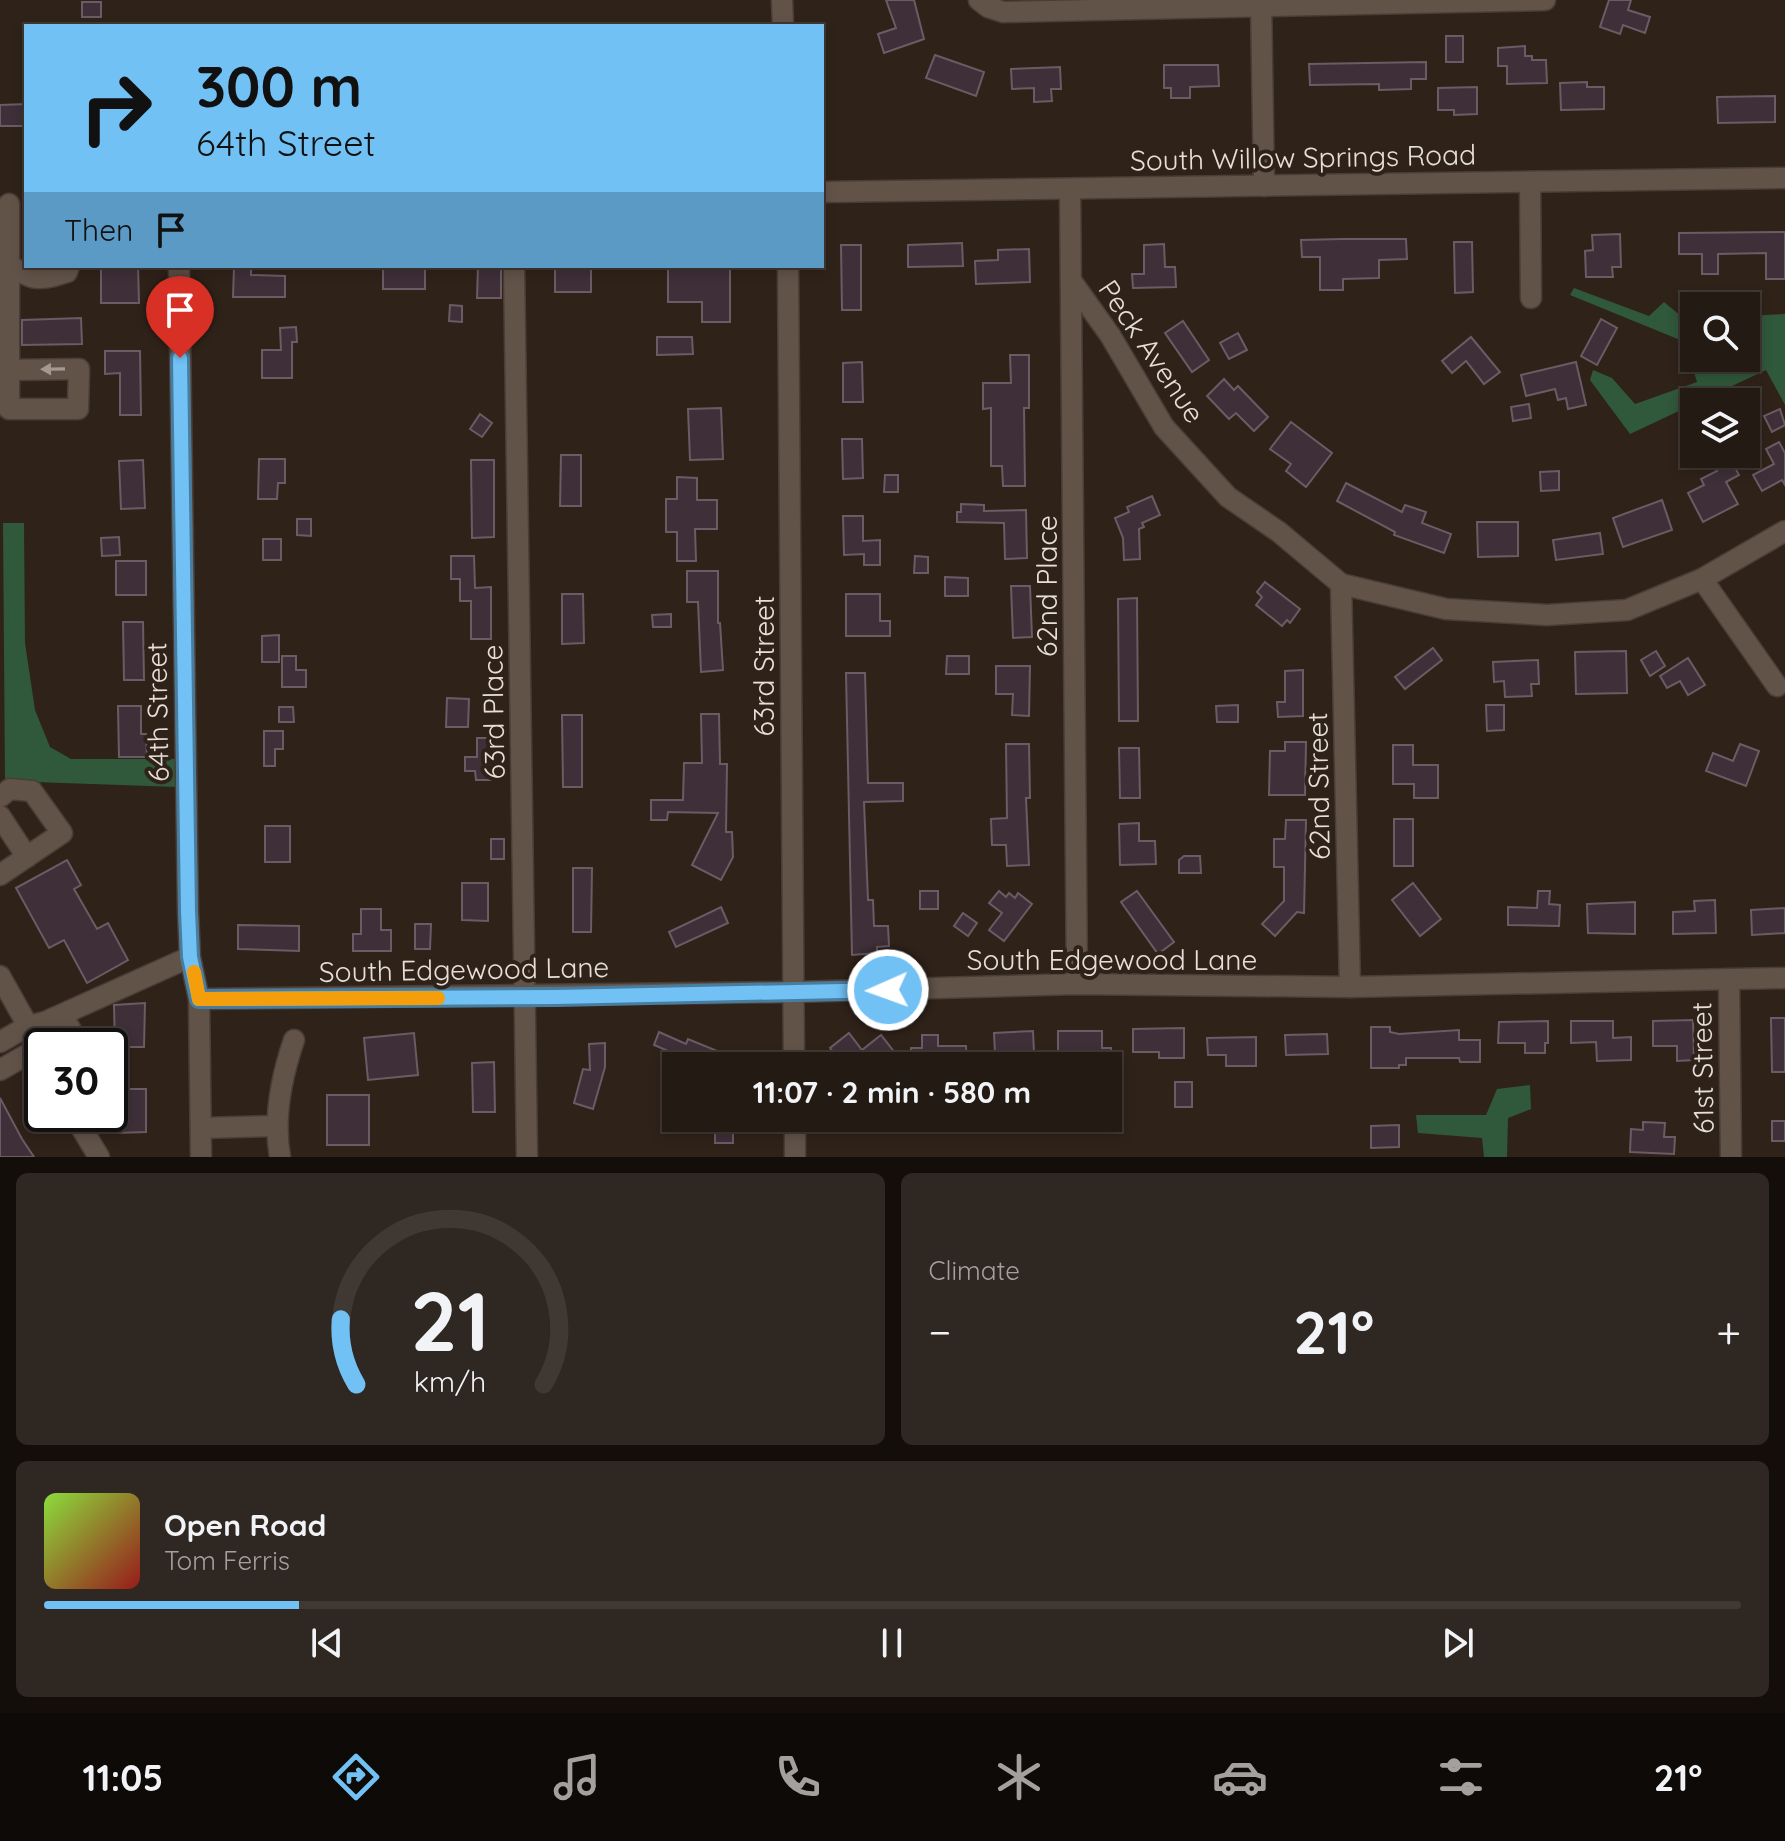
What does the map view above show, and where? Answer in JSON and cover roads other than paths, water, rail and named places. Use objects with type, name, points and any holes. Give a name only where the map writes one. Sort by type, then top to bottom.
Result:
[{"type":"street","points":[[782,0],[783,24]]},
{"type":"street","points":[[979,0],[1003,12],[1544,0]]},
{"type":"street","points":[[1261,4],[1264,186]]},
{"type":"street","name":"South Willow Springs Road","points":[[824,192],[1785,178]]},
{"type":"street","points":[[1530,182],[1531,298]]},
{"type":"street","name":"62nd Place","points":[[1070,189],[1077,984]]},
{"type":"street","points":[[9,370],[79,369],[78,409],[9,409],[8,264],[12,204]]},
{"type":"street","points":[[8,264],[23,274],[41,280],[67,272],[68,268]]},
{"type":"street","name":"64th Street","points":[[179,268],[188,911],[190,957],[199,999],[201,1157]]},
{"type":"street","name":"63rd Place","points":[[514,268],[527,1157]]},
{"type":"street","name":"63rd Street","points":[[788,268],[794,1052]]},
{"type":"street","name":"Peck Avenue","points":[[1072,282],[1110,335],[1164,427],[1228,497],[1279,532],[1341,584],[1446,609],[1547,615],[1627,610],[1702,579],[1785,531]]},
{"type":"street","points":[[1702,579],[1777,686]]},
{"type":"street","name":"62nd Street","points":[[1341,584],[1350,987]]},
{"type":"street","points":[[0,797],[10,789],[32,791],[62,833],[0,875]]},
{"type":"street","points":[[0,816],[27,857]]},
{"type":"street","points":[[0,1042],[28,1026],[45,1022],[190,957]]},
{"type":"street","points":[[0,976],[28,1026]]},
{"type":"street","name":"South Edgewood Lane","points":[[199,999],[526,997],[1077,984],[1350,987],[1785,978]]},
{"type":"street","name":"61st Street","points":[[1729,979],[1731,1157]]},
{"type":"street","points":[[280,1157],[276,1126],[282,1082],[294,1040]]},
{"type":"street","points":[[0,1070],[24,1061]]},
{"type":"street","points":[[201,1128],[276,1126]]},
{"type":"street","points":[[84,1132],[99,1157]]},
{"type":"street","points":[[795,1132],[795,1157]]}]
